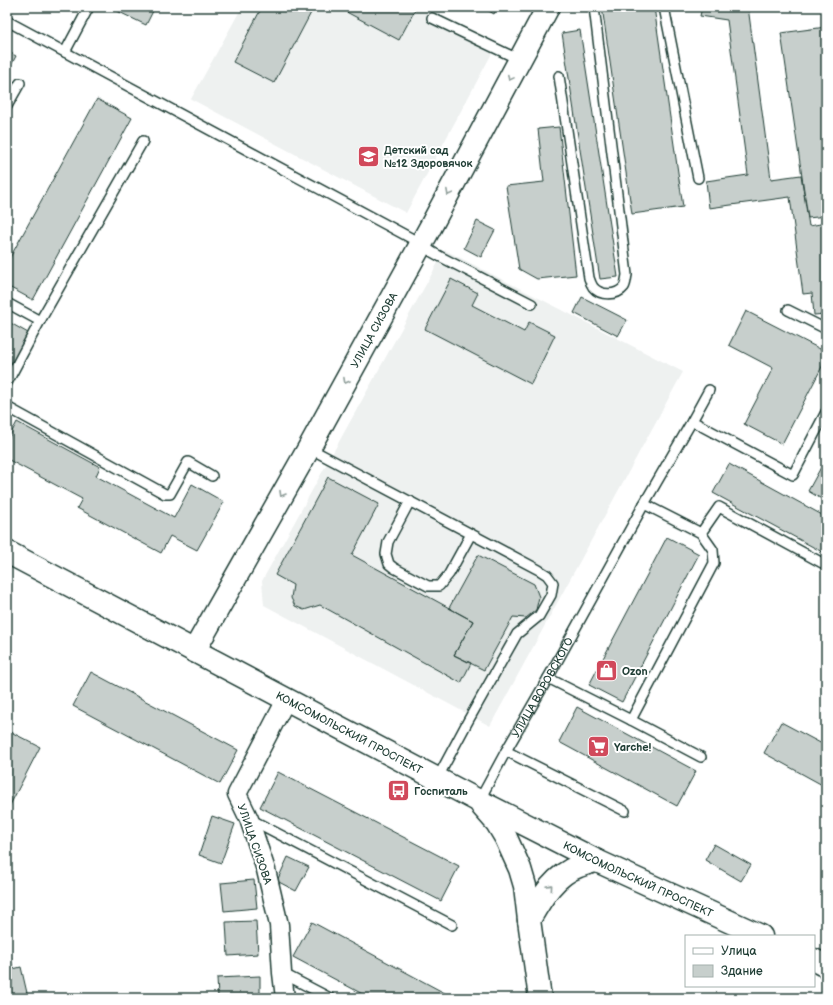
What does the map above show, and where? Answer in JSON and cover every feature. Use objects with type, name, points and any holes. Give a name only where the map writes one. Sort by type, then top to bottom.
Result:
[{"type":"main road","name":"УЛИЦА СИЗОВА","points":[[194,650],[309,448],[422,244],[548,7]]},
{"type":"main road","name":"КОМСОМОЛЬСКИЙ ПРОСПЕКТ","points":[[7,552],[479,801],[597,861],[759,935]]},
{"type":"main road","points":[[479,801],[497,823],[520,868],[525,886],[540,998]]},
{"type":"main road","points":[[529,920],[543,895],[554,882],[577,866],[597,861]]},
{"type":"main road","points":[[815,960],[826,966]]},
{"type":"street","name":"УЛИЦА СИЗОВА","points":[[285,998],[279,925],[266,870],[248,819],[237,794],[286,700]]},
{"type":"lane","points":[[64,52],[89,7]]},
{"type":"lane","points":[[559,76],[589,278],[594,288],[601,293],[611,294],[620,292],[625,286],[627,275],[594,7]]},
{"type":"lane","points":[[664,7],[698,178]]},
{"type":"lane","points":[[432,18],[520,60]]},
{"type":"lane","points":[[7,21],[422,244],[441,257],[532,304]]},
{"type":"lane","points":[[7,106],[20,83]]},
{"type":"lane","points":[[7,383],[40,321],[143,141]]},
{"type":"lane","points":[[7,303],[40,321]]},
{"type":"lane","points":[[788,310],[826,329]]},
{"type":"lane","name":"УЛИЦА ВОРОВСКОГО","points":[[479,801],[506,750],[548,678],[709,390]]},
{"type":"lane","points":[[7,407],[165,494],[170,494],[188,462],[212,476]]},
{"type":"lane","points":[[692,421],[793,476],[826,412]]},
{"type":"lane","points":[[309,448],[547,575],[552,583],[551,595],[540,616],[516,634],[438,779]]},
{"type":"lane","points":[[410,501],[388,542],[386,554],[388,564],[394,568],[428,586],[439,586],[449,574],[471,534]]},
{"type":"lane","points":[[631,720],[714,564],[713,550],[701,533],[644,504]]},
{"type":"lane","points":[[701,533],[720,507],[826,566]]},
{"type":"lane","points":[[548,678],[701,757]]},
{"type":"lane","points":[[506,750],[625,811]]},
{"type":"lane","points":[[248,819],[452,926]]},
{"type":"lane","points":[[282,973],[330,998]]},
{"type":"shaded area","name":"Детский сад №12 Здоровячок","points":[[242,7],[423,7],[434,14],[497,44],[406,213],[191,99]]},
{"type":"shaded area","points":[[445,250],[683,372],[490,726],[264,605],[262,581]]},
{"type":"building","points":[[114,7],[155,7],[146,25],[113,9]]},
{"type":"building","points":[[262,7],[314,7],[274,83],[233,62]]},
{"type":"building","points":[[337,7],[409,7],[415,10],[399,40]]},
{"type":"building","points":[[482,7],[498,7],[494,14]]},
{"type":"building","points":[[602,7],[654,7],[683,207],[632,214]]},
{"type":"building","points":[[702,7],[748,7],[771,179],[801,175],[809,226],[826,223],[826,314],[814,315],[812,293],[803,294],[790,197],[709,208],[706,181],[748,175],[727,20],[700,16]]},
{"type":"building","points":[[826,27],[826,216],[808,218],[781,33]]},
{"type":"building","points":[[580,30],[618,277],[600,279],[562,33]]},
{"type":"building","points":[[7,51],[16,56],[7,73]]},
{"type":"building","points":[[97,99],[132,118],[33,300],[7,286],[7,263]]},
{"type":"building","points":[[559,127],[576,275],[537,279],[519,269],[506,186],[544,182],[538,129]]},
{"type":"building","points":[[477,221],[495,230],[481,257],[464,248]]},
{"type":"building","points":[[451,279],[478,293],[472,305],[524,332],[529,322],[555,335],[531,384],[425,329]]},
{"type":"building","points":[[582,297],[627,320],[618,336],[574,313]]},
{"type":"building","points":[[746,311],[826,352],[826,359],[782,444],[744,424],[773,368],[729,345]]},
{"type":"building","points":[[7,321],[28,333],[7,372]]},
{"type":"building","points":[[17,422],[100,467],[96,476],[174,518],[192,484],[224,502],[197,550],[170,536],[161,553],[77,508],[82,499],[7,459],[7,441]]},
{"type":"building","points":[[826,458],[826,499],[825,501],[808,491]]},
{"type":"building","points":[[729,464],[826,517],[826,554],[713,493]]},
{"type":"building","points":[[328,477],[379,504],[352,555],[473,621],[454,655],[471,663],[461,683],[320,605],[304,610],[295,606],[291,598],[293,585],[275,575]]},
{"type":"building","points":[[667,537],[699,554],[622,702],[589,685]]},
{"type":"building","points":[[478,555],[534,584],[539,597],[536,610],[526,618],[513,617],[484,670],[454,655],[473,621],[449,608]]},
{"type":"building","points":[[91,672],[238,750],[220,784],[73,706]]},
{"type":"building","points":[[577,707],[696,771],[677,806],[559,742]]},
{"type":"building","points":[[781,722],[826,746],[826,787],[764,753]]},
{"type":"building","points":[[7,730],[40,747],[7,811]]},
{"type":"building","points":[[278,772],[459,866],[441,901],[260,807]]},
{"type":"building","points":[[212,816],[235,824],[221,863],[199,855]]},
{"type":"building","points":[[714,844],[751,865],[741,881],[705,860]]},
{"type":"building","points":[[288,857],[309,867],[296,891],[277,881]]},
{"type":"building","points":[[254,880],[257,908],[224,911],[221,883]]},
{"type":"building","points":[[256,921],[258,954],[228,956],[226,922]]},
{"type":"building","points":[[312,922],[454,998],[370,998],[293,957]]},
{"type":"building","points":[[7,953],[10,953],[13,969],[21,967],[27,993],[11,997],[12,998],[7,998]]},
{"type":"building","points":[[260,976],[260,998],[218,998],[217,978]]},
{"type":"place","name":"Детский сад №12 Здоровячок","points":[[368,156]]},
{"type":"place","name":"Ozon","points":[[606,671]]},
{"type":"place","name":"Yarche!","points":[[599,747]]},
{"type":"place","name":"Госпиталь","points":[[399,791]]}]
